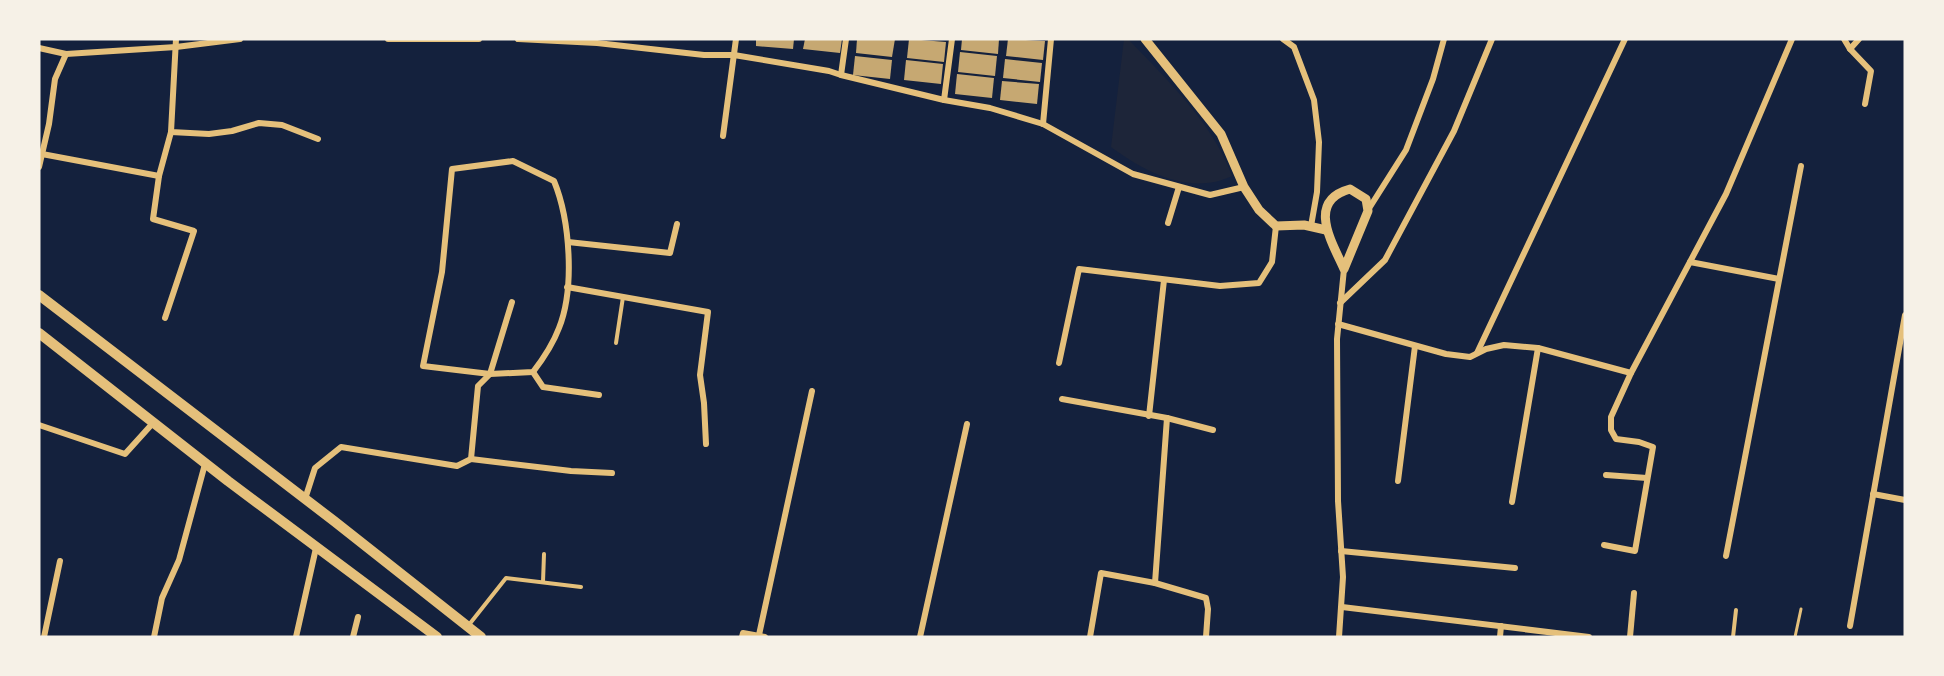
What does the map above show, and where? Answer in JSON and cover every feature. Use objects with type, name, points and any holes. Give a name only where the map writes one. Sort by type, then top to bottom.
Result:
[{"type":"main road","points":[[39,296],[481,637]]},
{"type":"main road","points":[[39,333],[205,464],[438,637]]},
{"type":"street","points":[[165,318],[194,231],[153,219],[159,176],[171,132],[176,39]]},
{"type":"street","points":[[39,48],[66,54],[176,47],[240,39]]},
{"type":"street","points":[[388,39],[479,39]]},
{"type":"street","points":[[518,39],[597,41],[704,55],[734,56],[829,70],[841,75],[944,100],[990,108],[1043,124],[1133,174],[1179,187],[1210,195],[1244,187]]},
{"type":"street","points":[[723,136],[736,39]]},
{"type":"street","points":[[841,75],[846,39]]},
{"type":"street","points":[[944,100],[952,39]]},
{"type":"street","points":[[1043,124],[1051,39]]},
{"type":"street","points":[[1145,39],[1221,134],[1244,187],[1259,210],[1276,226],[1311,226],[1326,230]]},
{"type":"street","points":[[1283,39],[1294,47],[1314,100],[1319,142],[1317,192],[1311,226]]},
{"type":"street","points":[[1339,637],[1342,607],[1338,489],[1338,324],[1344,269],[1368,211],[1406,150],[1433,79],[1444,39]]},
{"type":"street","points":[[1340,303],[1385,260],[1454,131],[1492,39]]},
{"type":"street","points":[[1477,353],[1625,39]]},
{"type":"street","points":[[1604,544],[1635,551],[1653,447],[1639,442],[1616,439],[1611,430],[1611,417],[1631,373],[1726,194],[1791,39]]},
{"type":"street","points":[[1844,39],[1850,50],[1871,71],[1865,104]]},
{"type":"street","points":[[1850,50],[1859,39]]},
{"type":"street","points":[[39,167],[50,124],[55,79],[66,54]]},
{"type":"street","points":[[171,132],[209,134],[232,131],[259,123],[282,125],[318,139]]},
{"type":"street","points":[[42,154],[159,176]]},
{"type":"street","points":[[513,161],[554,181],[561,199],[568,242],[567,287],[560,328],[533,372],[490,374],[423,366],[442,272],[452,169],[513,161]]},
{"type":"street","points":[[1726,556],[1801,166]]},
{"type":"street","points":[[1168,223],[1179,187]]},
{"type":"street","points":[[1344,269],[1326,230],[1325,214],[1329,201],[1338,192],[1350,189],[1366,199],[1368,211]]},
{"type":"street","points":[[568,242],[670,253],[677,224]]},
{"type":"street","points":[[1059,363],[1079,269],[1220,286],[1259,283],[1272,262],[1276,226]]},
{"type":"street","points":[[1690,262],[1779,279]]},
{"type":"street","points":[[1149,416],[1164,280]]},
{"type":"street","points":[[567,287],[708,312],[700,375],[706,444]]},
{"type":"street","points":[[471,459],[478,386],[490,374],[513,302]]},
{"type":"street","points":[[1850,626],[1905,315]]},
{"type":"street","points":[[1338,324],[1446,354],[1470,357],[1486,348],[1504,345],[1538,348],[1631,373]]},
{"type":"street","points":[[1398,481],[1415,346]]},
{"type":"street","points":[[1512,502],[1538,348]]},
{"type":"street","points":[[533,372],[543,387],[599,395]]},
{"type":"street","points":[[742,637],[743,633],[762,636],[812,391]]},
{"type":"street","points":[[1062,399],[1167,418],[1213,430]]},
{"type":"street","points":[[1155,583],[1167,418]]},
{"type":"street","points":[[39,425],[125,454],[153,423]]},
{"type":"street","points":[[920,637],[967,424]]},
{"type":"street","points":[[305,499],[315,468],[341,447],[457,466],[471,459],[572,471],[612,473]]},
{"type":"street","points":[[154,637],[162,598],[179,560],[205,464]]},
{"type":"street","points":[[1606,475],[1647,478]]},
{"type":"street","points":[[1873,494],[1905,500]]},
{"type":"street","points":[[296,637],[316,548]]},
{"type":"street","points":[[1341,551],[1515,568]]},
{"type":"street","points":[[44,637],[60,561]]},
{"type":"street","points":[[1090,637],[1101,573],[1155,583],[1206,598],[1208,609],[1206,637]]},
{"type":"street","points":[[1630,637],[1634,593]]},
{"type":"street","points":[[1342,607],[1589,637]]},
{"type":"street","points":[[353,637],[358,617]]},
{"type":"street","points":[[1500,626],[1500,637]]},
{"type":"lane","points":[[616,343],[623,297]]},
{"type":"lane","points":[[543,582],[544,554]]},
{"type":"lane","points":[[468,626],[506,578],[581,587]]},
{"type":"lane","points":[[1732,637],[1736,610]]},
{"type":"path","points":[[1795,637],[1801,609]]},
{"type":"shaded area","points":[[1124,39],[1128,39],[1188,103],[1213,138],[1232,176],[1216,182],[1184,182],[1138,165],[1111,147]]},
{"type":"building","points":[[756,39],[794,39],[793,49],[756,46]]},
{"type":"building","points":[[805,39],[842,39],[840,53],[803,49]]},
{"type":"building","points":[[857,39],[895,39],[892,57],[856,53]]},
{"type":"building","points":[[909,39],[946,42],[944,62],[907,58]]},
{"type":"building","points":[[962,39],[999,39],[998,54],[961,50]]},
{"type":"building","points":[[1008,39],[1045,41],[1043,60],[1006,56]]},
{"type":"building","points":[[960,52],[997,56],[995,76],[958,72]]},
{"type":"building","points":[[855,56],[892,60],[890,79],[853,75]]},
{"type":"building","points":[[1005,59],[1042,63],[1040,82],[1003,78]]},
{"type":"building","points":[[906,60],[943,64],[941,84],[904,80]]},
{"type":"building","points":[[957,74],[994,78],[992,98],[955,94]]},
{"type":"building","points":[[1002,81],[1039,84],[1037,104],[1000,100]]}]
